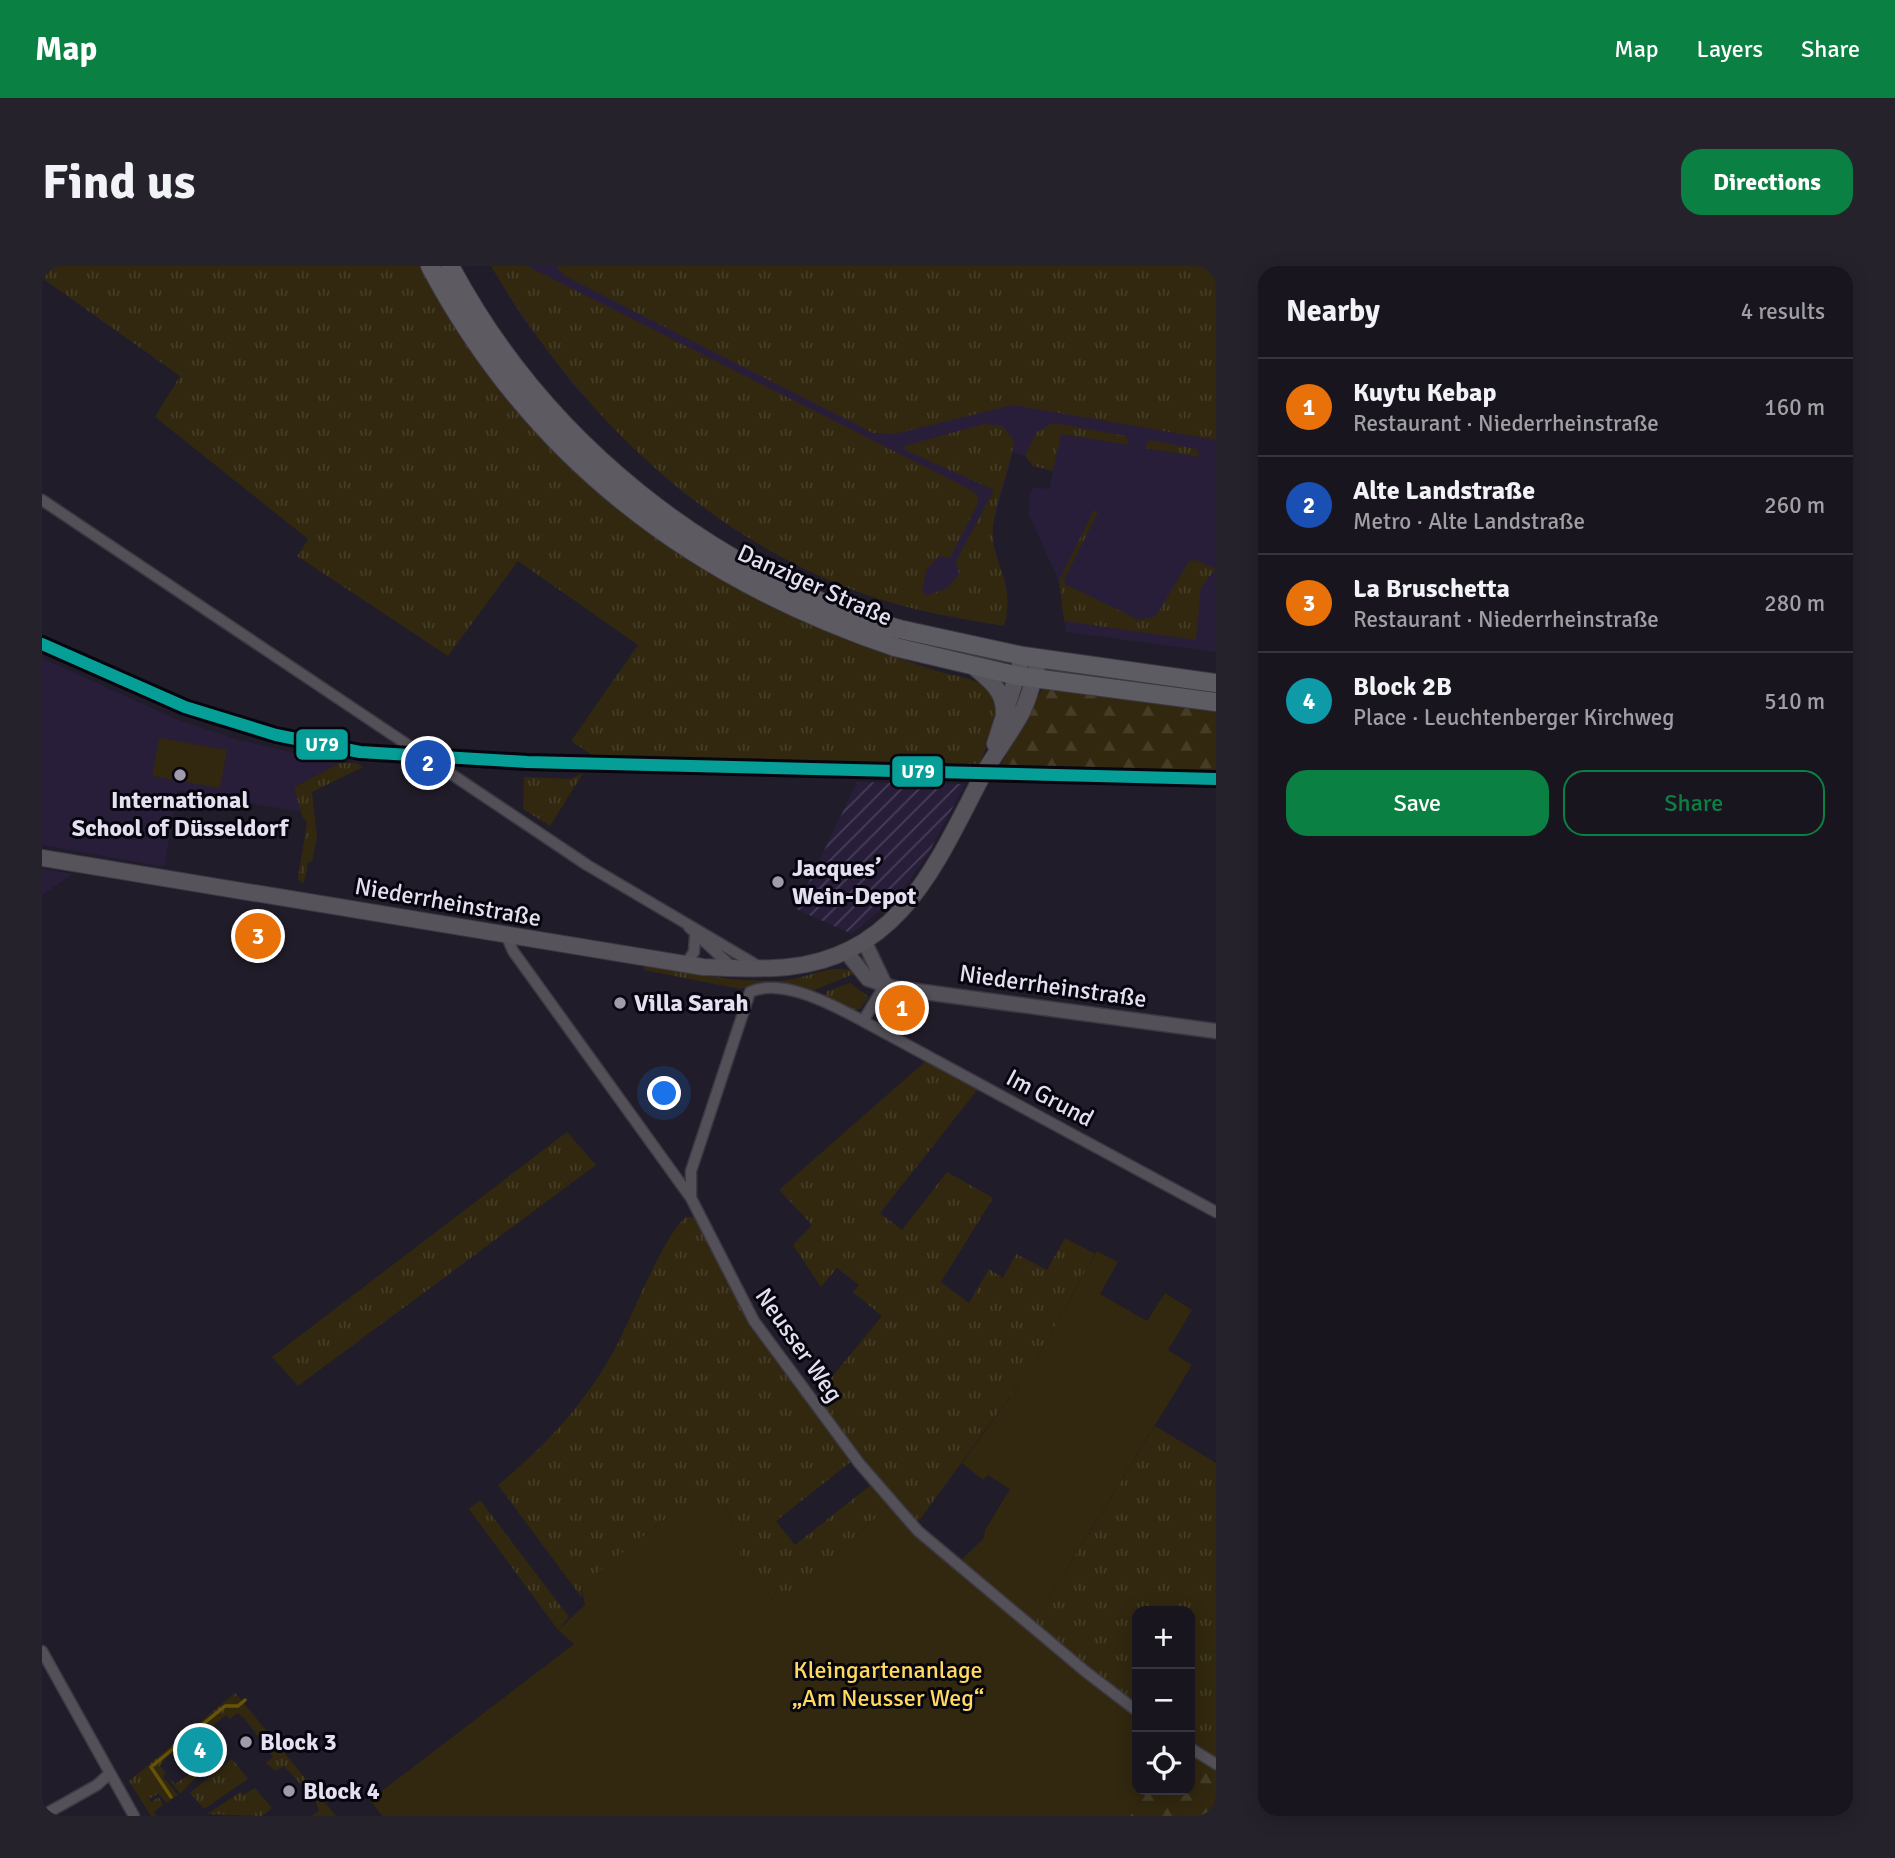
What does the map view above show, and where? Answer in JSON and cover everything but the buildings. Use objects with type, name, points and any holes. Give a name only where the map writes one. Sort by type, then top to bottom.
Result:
[{"type":"highway","name":"Danziger Straße","points":[[430,266],[452,306],[494,367],[543,426],[604,486],[651,524],[723,572],[807,614],[895,647]]},
{"type":"highway","name":"Danziger Straße","points":[[450,266],[467,299],[507,357],[555,415],[607,466],[661,512],[754,571],[824,604],[899,629]]},
{"type":"main road","name":"Danziger Straße","points":[[899,629],[1031,657],[1216,683]]},
{"type":"main road","name":"Danziger Straße","points":[[895,647],[1026,678],[1216,702]]},
{"type":"main road","points":[[865,943],[891,923],[910,902],[947,844],[990,761],[1020,716],[1031,657]]},
{"type":"main road","points":[[975,668],[993,683],[1003,697],[1004,718]]},
{"type":"main road","points":[[990,761],[1004,718],[1026,678]]},
{"type":"main road","name":"Niederrheinstraße","points":[[42,858],[685,965],[762,969],[806,964],[847,953],[865,943]]},
{"type":"street","points":[[42,500],[514,817],[762,969]]},
{"type":"street","points":[[685,922],[695,936],[733,968]]},
{"type":"street","name":"Neusser Weg","points":[[506,935],[513,951],[691,1198],[754,1321],[812,1402],[892,1503],[952,1561],[1132,1707]]},
{"type":"street","points":[[685,965],[694,951],[695,936]]},
{"type":"street","points":[[691,1198],[691,1171],[748,995],[752,990],[764,988],[814,995],[863,1021],[884,985],[865,943]]},
{"type":"street","name":"Niederrheinstraße","points":[[847,953],[868,979],[884,985],[975,1000],[1216,1031]]},
{"type":"street","name":"Im Grund","points":[[863,1021],[1216,1212]]},
{"type":"street","points":[[42,1651],[108,1775],[134,1816]]},
{"type":"street","points":[[1195,1751],[1216,1764]]},
{"type":"street","points":[[42,1816],[97,1785],[108,1775]]},
{"type":"shaded area","points":[[491,266],[1216,266],[1216,652],[1066,632],[1061,586],[1029,515],[1029,495],[1034,487],[1049,489],[1053,471],[1033,466],[1025,456],[1013,452],[993,525],[994,545],[1008,592],[1004,626],[936,614],[879,598],[826,578],[780,554],[682,492],[628,443],[573,385],[521,316]]},
{"type":"shaded area","name":"International School of Düsseldorf","points":[[42,658],[176,719],[239,740],[340,763],[294,787],[301,812],[178,791],[164,867],[42,845]]},
{"type":"shaded area","points":[[857,782],[965,784],[928,854],[900,893],[852,934],[796,909]]},
{"type":"shaded area","name":"International School of Düsseldorf","points":[[42,869],[73,874],[42,895]]},
{"type":"green space","points":[[42,266],[424,266],[467,345],[498,388],[534,430],[620,508],[667,543],[764,601],[871,648],[972,680],[994,692],[998,718],[978,768],[860,768],[595,757],[571,741],[638,645],[518,561],[448,656],[297,556],[308,539],[155,417],[180,376],[42,278]]},
{"type":"green space","points":[[491,266],[527,266],[973,491],[978,496],[978,503],[950,558],[939,556],[927,569],[922,589],[926,596],[947,588],[959,575],[956,561],[994,490],[905,450],[904,446],[984,424],[1002,426],[1014,441],[993,526],[995,550],[1007,596],[1004,626],[941,615],[879,599],[818,575],[760,545],[706,509],[655,468],[608,423],[565,373],[526,321]]},
{"type":"green space","points":[[556,266],[1216,266],[1216,440],[1013,405],[894,434],[873,433],[565,276]]},
{"type":"green space","points":[[1053,423],[1126,436],[1129,445],[1061,434],[1053,471],[1033,466],[1025,455],[1037,432]]},
{"type":"green space","points":[[1149,440],[1196,449],[1200,457],[1145,448]]},
{"type":"green space","points":[[1094,510],[1098,512],[1064,580],[1065,584],[1139,620],[1156,616],[1189,561],[1196,560],[1216,569],[1201,587],[1196,640],[1064,621],[1059,581]]},
{"type":"green space","points":[[1042,689],[1216,711],[1216,778],[1000,766]]},
{"type":"green space","points":[[159,738],[227,750],[220,788],[152,776]]},
{"type":"green space","points":[[340,763],[357,763],[363,767],[312,792],[317,837],[312,862],[308,862],[304,883],[300,882],[298,878],[307,822],[302,816],[294,787]]},
{"type":"green space","points":[[583,773],[550,826],[523,809],[524,777],[570,779]]},
{"type":"green space","points":[[645,966],[716,977],[769,981],[795,979],[831,969],[856,973],[812,991],[766,982],[740,989],[644,970]]},
{"type":"green space","points":[[850,983],[869,997],[860,1009],[853,1010],[826,996],[827,991]]},
{"type":"green space","points":[[927,1060],[978,1089],[880,1213],[902,1230],[947,1172],[993,1198],[941,1282],[969,1303],[989,1269],[1003,1278],[1016,1254],[1047,1270],[1065,1238],[1095,1254],[1033,1365],[915,1526],[813,1400],[882,1316],[853,1292],[859,1285],[837,1268],[821,1287],[793,1245],[812,1225],[779,1190]]},
{"type":"green space","points":[[567,1132],[596,1165],[298,1386],[272,1357]]},
{"type":"green space","points":[[686,1217],[697,1217],[751,1324],[853,1460],[776,1521],[795,1545],[872,1484],[891,1504],[796,1589],[775,1602],[740,1555],[726,1505],[581,1585],[582,1598],[498,1485],[549,1438],[594,1383],[618,1343],[668,1240]]},
{"type":"green space","points":[[1097,1251],[1118,1262],[1100,1294],[1147,1321],[1165,1293],[1192,1310],[1168,1350],[1192,1365],[1032,1625],[959,1562],[984,1538],[985,1530],[1010,1489],[988,1475],[983,1480],[962,1463],[1033,1365]]},
{"type":"green space","points":[[1155,1426],[1216,1463],[1216,1759],[1195,1747],[1195,1606],[1132,1606],[1132,1703],[1032,1625]]},
{"type":"green space","points":[[480,1500],[569,1617],[558,1630],[469,1509]]},
{"type":"green space","name":"Kleingartenanlage „Am Neusser Weg“","points":[[891,1504],[1132,1710],[1132,1795],[1144,1795],[1130,1816],[382,1816],[370,1800],[574,1644],[558,1630],[585,1605],[581,1585],[679,1508],[726,1505],[740,1555],[775,1602],[796,1589]]},
{"type":"green space","points":[[235,1693],[336,1816],[312,1816],[319,1810],[315,1800],[284,1766],[276,1771],[266,1763],[273,1757],[245,1719],[237,1713],[230,1719],[226,1715],[210,1728],[214,1733],[210,1737],[203,1730],[166,1758],[160,1766],[166,1773],[163,1777],[178,1795],[166,1803],[159,1793],[149,1799],[151,1802],[159,1797],[163,1805],[154,1812],[157,1816],[151,1816],[129,1781]]},
{"type":"green space","points":[[217,1737],[229,1754],[205,1774],[202,1771],[180,1794],[168,1778],[175,1784],[196,1770],[218,1748],[213,1741]]},
{"type":"green space","points":[[1195,1754],[1216,1768],[1216,1816],[1130,1816],[1144,1795],[1195,1795]]},
{"type":"green space","points":[[232,1759],[248,1779],[204,1809],[190,1793]]},
{"type":"green space","points":[[255,1788],[272,1808],[262,1816],[207,1814],[241,1792],[243,1795]]},
{"type":"waterway","points":[[171,1797],[151,1767],[225,1706],[238,1706],[245,1700]]},
{"type":"transit line","name":"U79","points":[[42,644],[185,707],[276,735],[360,752],[527,762],[1216,779]]},
{"type":"place","name":"Alte Landstraße","points":[[428,763]]},
{"type":"place","name":"International School of Düsseldorf","points":[[180,775]]},
{"type":"place","name":"Jacques’ Wein-Depot","points":[[778,882]]},
{"type":"place","name":"La Bruschetta","points":[[258,936]]},
{"type":"place","name":"Villa Sarah","points":[[620,1003]]},
{"type":"place","name":"Kuytu Kebap","points":[[902,1008]]},
{"type":"place","name":"Block 3","points":[[246,1742]]},
{"type":"place","name":"Block 2B","points":[[200,1750]]},
{"type":"place","name":"Block 4","points":[[289,1791]]}]
